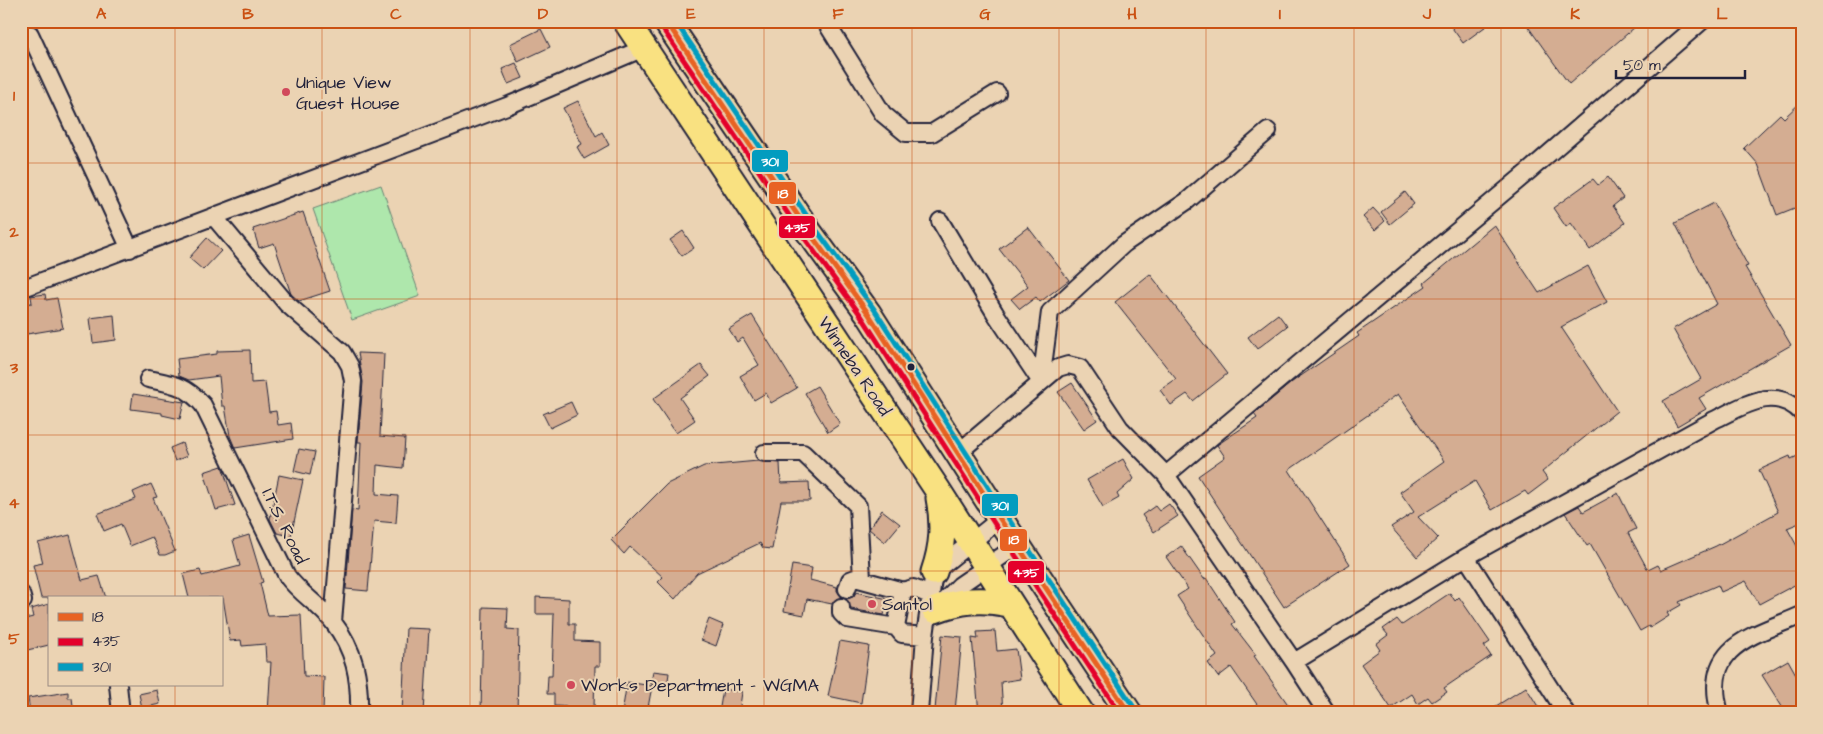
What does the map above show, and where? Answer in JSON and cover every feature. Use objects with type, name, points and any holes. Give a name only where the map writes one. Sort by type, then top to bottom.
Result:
[{"type":"highway","name":"Winneba Road","points":[[626,21],[937,489],[1009,604],[1081,713]]},
{"type":"highway","points":[[666,21],[809,232],[868,313],[1000,519],[1129,713]]},
{"type":"highway","points":[[937,489],[943,533],[930,607],[964,601],[994,600],[1009,604]]},
{"type":"street","points":[[825,21],[884,114],[906,134],[932,133],[997,93]]},
{"type":"street","points":[[1166,475],[1500,195],[1702,21]]},
{"type":"street","points":[[30,34],[130,249]]},
{"type":"street","points":[[21,290],[507,106],[644,48]]},
{"type":"street","points":[[1041,382],[1050,312],[1124,244],[1187,201],[1268,131]]},
{"type":"street","points":[[215,218],[274,291],[342,352],[350,366],[353,381],[333,622]]},
{"type":"street","points":[[940,220],[995,313],[1041,382]]},
{"type":"street","points":[[958,452],[1058,368],[1068,364],[1080,368],[1120,428],[1166,475],[1327,713]]},
{"type":"street","name":"I.T.S. Road","points":[[148,379],[182,386],[192,393],[202,405],[287,576],[296,588],[333,622],[353,656],[358,674],[359,713]]},
{"type":"street","points":[[1294,662],[1466,558],[1714,420],[1755,402],[1775,397],[1792,403],[1802,413]]},
{"type":"street","points":[[764,453],[803,453],[858,506],[862,580]]},
{"type":"street","points":[[919,713],[930,607],[970,542],[1000,519]]},
{"type":"street","points":[[841,607],[842,613],[847,619],[896,628],[902,634],[930,607],[1018,545]]},
{"type":"street","points":[[1466,558],[1566,713]]},
{"type":"street","points":[[847,589],[850,580],[862,580],[903,591],[912,588],[930,607]]},
{"type":"street","points":[[896,628],[903,591]]},
{"type":"street","points":[[1720,713],[1714,693],[1716,672],[1723,659],[1743,640],[1802,615]]},
{"type":"street","points":[[118,686],[121,713]]},
{"type":"green space","points":[[381,185],[420,296],[352,320],[313,209]]},
{"type":"building","points":[[1447,21],[1493,21],[1463,43]]},
{"type":"building","points":[[1524,21],[1642,21],[1569,84]]},
{"type":"building","points":[[541,29],[550,47],[518,62],[510,44]]},
{"type":"building","points":[[516,63],[523,78],[508,84],[502,69]]},
{"type":"building","points":[[578,101],[596,136],[602,132],[609,145],[584,159],[577,147],[582,144],[563,108]]},
{"type":"building","points":[[1802,101],[1802,205],[1777,215],[1758,164],[1744,148],[1780,114],[1784,118]]},
{"type":"building","points":[[1608,177],[1623,198],[1613,206],[1625,223],[1590,250],[1571,223],[1566,227],[1553,208],[1593,179],[1598,185]]},
{"type":"building","points":[[1405,192],[1414,204],[1390,224],[1381,212]]},
{"type":"building","points":[[1714,203],[1748,266],[1745,267],[1791,345],[1699,398],[1706,409],[1677,426],[1663,401],[1701,379],[1673,329],[1717,304],[1675,223]]},
{"type":"building","points":[[1373,208],[1385,221],[1375,230],[1363,217]]},
{"type":"building","points":[[303,212],[330,291],[299,301],[291,294],[274,243],[259,248],[253,229]]},
{"type":"building","points":[[1494,225],[1539,293],[1588,266],[1607,302],[1561,327],[1617,411],[1542,472],[1548,480],[1528,495],[1525,491],[1492,510],[1475,481],[1418,517],[1438,538],[1417,557],[1391,527],[1414,512],[1400,492],[1444,461],[1398,394],[1289,470],[1350,564],[1284,607],[1198,476],[1225,457],[1217,445],[1257,418],[1254,414],[1292,382],[1359,336],[1357,333],[1426,286],[1424,283]]},
{"type":"building","points":[[1028,227],[1069,280],[1040,302],[1036,297],[1020,309],[1011,299],[1028,286],[999,249]]},
{"type":"building","points":[[683,231],[694,248],[682,256],[670,240]]},
{"type":"building","points":[[207,238],[221,251],[203,270],[189,258]]},
{"type":"building","points":[[1150,274],[1227,374],[1193,401],[1187,394],[1171,405],[1160,390],[1176,379],[1115,302]]},
{"type":"building","points":[[45,294],[46,300],[57,298],[63,328],[27,334],[21,304],[32,303],[31,296]]},
{"type":"building","points":[[1278,314],[1287,326],[1257,349],[1248,337]]},
{"type":"building","points":[[114,315],[116,340],[93,343],[90,318]]},
{"type":"building","points":[[752,315],[797,388],[771,403],[766,393],[754,400],[740,376],[759,365],[743,338],[737,342],[729,329]]},
{"type":"building","points":[[250,350],[251,383],[265,382],[269,412],[276,411],[278,425],[291,423],[293,439],[235,448],[230,436],[225,406],[222,406],[219,376],[189,380],[179,376],[177,359],[217,354],[217,351]]},
{"type":"building","points":[[358,353],[384,354],[380,436],[405,438],[403,468],[377,465],[376,494],[398,496],[396,523],[374,521],[368,591],[346,589],[352,510],[358,511],[361,442],[358,442],[363,382]]},
{"type":"building","points":[[701,365],[710,376],[680,398],[695,420],[676,433],[653,399]]},
{"type":"building","points":[[1072,383],[1097,420],[1084,429],[1058,392]]},
{"type":"building","points":[[817,386],[840,424],[828,432],[805,393]]},
{"type":"building","points":[[133,394],[184,402],[180,419],[162,415],[162,413],[131,409]]},
{"type":"building","points":[[571,402],[577,415],[550,428],[543,414]]},
{"type":"building","points":[[182,443],[187,456],[175,461],[170,448]]},
{"type":"building","points":[[299,449],[315,452],[310,475],[294,471]]},
{"type":"building","points":[[1802,454],[1802,522],[1787,528],[1802,555],[1802,581],[1759,604],[1746,581],[1721,592],[1718,585],[1679,602],[1681,605],[1667,613],[1669,616],[1650,628],[1649,626],[1640,631],[1590,544],[1587,546],[1565,513],[1579,506],[1583,512],[1618,493],[1636,529],[1628,533],[1648,570],[1658,565],[1661,570],[1716,546],[1778,512],[1759,470],[1790,456],[1791,459]]},
{"type":"building","points":[[1123,459],[1134,479],[1117,494],[1119,498],[1103,507],[1087,480]]},
{"type":"building","points":[[758,461],[780,463],[781,483],[809,482],[810,501],[781,501],[772,549],[763,548],[760,543],[697,573],[675,599],[658,582],[663,577],[630,547],[624,554],[611,540],[667,484],[704,466]]},
{"type":"building","points":[[222,466],[235,505],[216,510],[204,472]]},
{"type":"building","points":[[279,475],[303,480],[291,536],[277,533],[270,519]]},
{"type":"building","points":[[151,484],[157,497],[153,498],[175,551],[165,555],[160,555],[152,537],[130,546],[121,524],[104,531],[97,514],[136,499],[133,492]]},
{"type":"building","points":[[1169,504],[1178,516],[1154,532],[1142,515],[1155,506],[1159,511]]},
{"type":"building","points":[[882,510],[900,524],[885,542],[869,529]]},
{"type":"building","points":[[70,535],[82,580],[99,576],[105,596],[48,596],[48,598],[41,598],[33,565],[43,563],[38,543]]},
{"type":"building","points":[[249,535],[263,582],[260,583],[268,616],[301,615],[304,676],[324,677],[323,713],[268,713],[271,662],[266,662],[265,644],[242,646],[241,640],[230,641],[222,596],[188,596],[183,574],[200,570],[202,576],[240,566],[233,540]]},
{"type":"building","points":[[1181,546],[1204,579],[1206,578],[1235,622],[1232,624],[1256,655],[1254,656],[1294,713],[1263,713],[1231,667],[1218,677],[1208,663],[1217,656],[1177,596],[1188,589],[1166,557]]},
{"type":"building","points":[[792,565],[812,568],[810,580],[837,587],[837,591],[842,597],[836,599],[832,604],[807,599],[804,615],[784,611]]},
{"type":"building","points":[[856,592],[888,599],[884,615],[851,609],[846,599],[853,597]]},
{"type":"building","points":[[1450,593],[1455,601],[1459,597],[1490,642],[1484,646],[1491,656],[1444,688],[1447,692],[1432,702],[1428,697],[1418,704],[1412,694],[1391,708],[1361,664],[1380,650],[1376,644],[1388,635],[1383,629],[1397,619],[1402,625]]},
{"type":"building","points":[[536,597],[569,599],[569,624],[575,624],[575,641],[600,642],[600,666],[595,666],[594,708],[554,706],[554,694],[547,694],[548,676],[552,676],[554,614],[536,614]]},
{"type":"building","points":[[48,604],[48,645],[23,651],[21,620],[33,617],[31,609]]},
{"type":"building","points":[[483,607],[508,608],[507,629],[519,630],[517,713],[481,713]]},
{"type":"building","points":[[709,619],[723,625],[716,646],[701,640]]},
{"type":"building","points":[[406,628],[429,629],[424,713],[402,713]]},
{"type":"building","points":[[995,631],[997,651],[1016,649],[1020,679],[1001,682],[1003,713],[979,713],[972,638],[978,639],[977,632]]},
{"type":"building","points":[[942,635],[962,637],[955,711],[935,710]]},
{"type":"building","points":[[840,641],[869,646],[861,703],[828,696]]},
{"type":"building","points":[[1788,660],[1802,685],[1802,713],[1786,713],[1762,675]]},
{"type":"building","points":[[653,671],[669,673],[667,687],[651,684]]},
{"type":"building","points":[[627,682],[652,686],[647,713],[622,713]]},
{"type":"building","points":[[1526,687],[1542,713],[1485,713]]},
{"type":"building","points":[[723,689],[742,692],[739,713],[719,713]]},
{"type":"building","points":[[157,690],[160,704],[142,708],[139,694]]},
{"type":"building","points":[[68,692],[68,698],[72,698],[74,713],[30,713],[28,698]]},
{"type":"transit line","name":"18","points":[[666,21],[809,232],[868,313],[1000,519],[1129,713]]},
{"type":"transit line","name":"301","points":[[675,21],[815,228],[874,309],[1006,515],[1135,709]]},
{"type":"transit line","name":"435","points":[[660,25],[803,236],[862,317],[994,523],[1120,713]]},
{"type":"place","name":"Unique View Guest House","points":[[286,92]]},
{"type":"place","name":"Santol","points":[[872,604]]},
{"type":"place","name":"Works Department - WGMA","points":[[571,685]]}]
